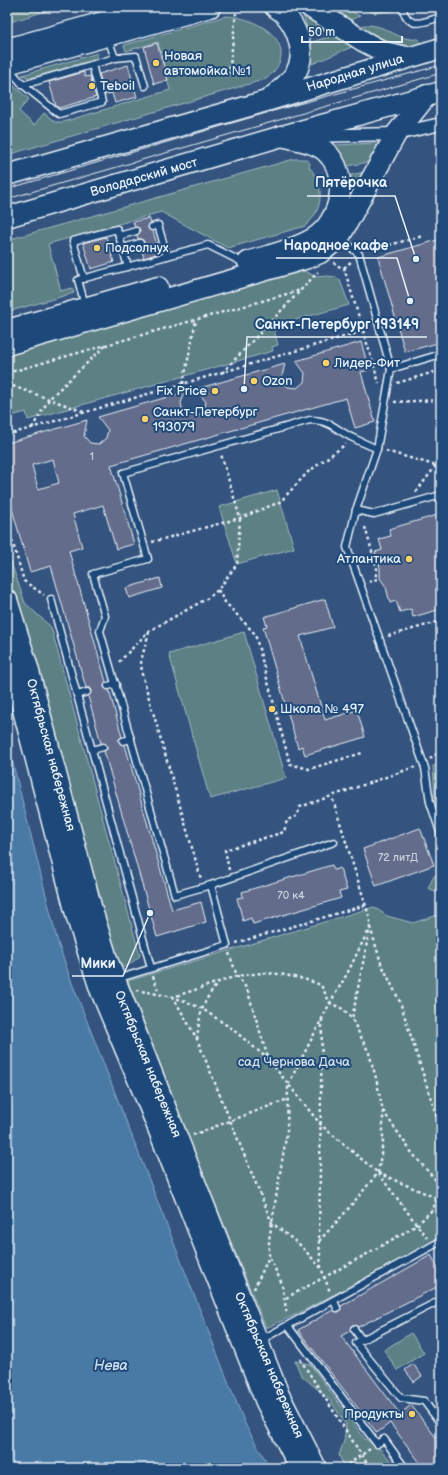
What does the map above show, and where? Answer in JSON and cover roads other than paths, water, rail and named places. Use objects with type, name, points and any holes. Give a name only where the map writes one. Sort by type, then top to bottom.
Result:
[{"type":"main road","points":[[7,65],[105,29],[157,7]]},
{"type":"main road","points":[[7,49],[210,7]]},
{"type":"main road","points":[[7,175],[270,100],[296,72],[300,64],[301,54],[299,40],[294,27],[275,7]]},
{"type":"main road","points":[[310,7],[363,41],[384,52],[407,57]]},
{"type":"main road","name":"Народная улица","points":[[270,100],[407,57],[441,48]]},
{"type":"main road","points":[[7,345],[308,258],[320,253],[339,238],[396,134],[434,94]]},
{"type":"main road","points":[[282,136],[434,94]]},
{"type":"main road","points":[[7,330],[244,263],[302,244],[314,238],[323,231],[337,208],[340,193],[338,175],[334,162],[324,150],[308,143],[282,136]]},
{"type":"main road","name":"Володарский мост","points":[[7,217],[282,136]]},
{"type":"main road","name":"Октябрьская набережная","points":[[7,600],[29,674],[98,932],[121,984],[279,1394],[316,1468]]},
{"type":"main road","name":"Октябрьская набережная","points":[[7,648],[77,918],[100,989],[150,1108],[266,1402],[300,1468]]},
{"type":"street","points":[[282,136],[396,134],[441,124]]},
{"type":"lane","points":[[402,7],[407,19],[412,23],[419,23],[441,17]]},
{"type":"lane","points":[[105,29],[114,58]]},
{"type":"lane","points":[[23,85],[114,58],[136,56],[145,86]]},
{"type":"lane","points":[[7,65],[23,85],[59,114],[102,102],[92,65]]},
{"type":"lane","points":[[152,227],[158,225],[158,238],[167,256]]},
{"type":"lane","points":[[84,279],[73,241],[117,229],[128,267]]},
{"type":"lane","points":[[119,236],[136,231]]},
{"type":"lane","points":[[339,238],[359,254],[392,369],[377,449],[356,510],[347,547],[424,764],[430,802],[441,835]]},
{"type":"lane","points":[[123,248],[140,244]]},
{"type":"lane","points":[[86,308],[78,280],[208,245],[244,263]]},
{"type":"lane","points":[[392,369],[441,354]]},
{"type":"lane","points":[[334,842],[211,885],[175,895],[112,669],[100,632],[105,616],[93,574],[148,560],[123,473],[310,420],[321,420],[333,424],[352,438],[377,449]]},
{"type":"lane","points":[[356,510],[374,514],[441,495]]},
{"type":"lane","points":[[51,599],[151,968]]},
{"type":"lane","points":[[108,686],[116,684]]},
{"type":"lane","points":[[77,695],[87,692]]},
{"type":"lane","points":[[123,741],[131,739]]},
{"type":"lane","points":[[92,750],[102,747]]},
{"type":"lane","points":[[121,984],[151,968],[227,945],[211,885]]},
{"type":"lane","points":[[258,1342],[441,1241]]},
{"type":"lane","points":[[441,1300],[356,1343],[401,1398],[424,1401],[441,1424]]},
{"type":"lane","points":[[334,1301],[337,1308]]},
{"type":"lane","points":[[288,1326],[377,1444],[384,1439],[405,1468]]},
{"type":"lane","points":[[354,1329],[362,1340]]},
{"type":"water","name":"Нева","points":[[7,740],[58,943],[72,983],[246,1426],[270,1468],[7,1468]]},
{"type":"tram line","points":[[7,189],[273,111],[441,65]]},
{"type":"tram line","points":[[7,199],[441,73]]},
{"type":"place","name":"Новая автомойка №1","points":[[156,63]]},
{"type":"place","name":"Teboil","points":[[92,86]]},
{"type":"place","name":"Подсолнух","points":[[97,248]]},
{"type":"place","name":"Пятёрочка","points":[[416,259]]},
{"type":"place","name":"Народное кафе","points":[[410,301]]},
{"type":"place","name":"Лидер-Фит","points":[[326,363]]},
{"type":"place","name":"Ozon","points":[[254,381]]},
{"type":"place","name":"Санкт-Петербург 193149","points":[[244,389]]},
{"type":"place","name":"Fix Price","points":[[215,391]]},
{"type":"place","name":"Санкт-Петербург 193079","points":[[145,419]]},
{"type":"place","name":"Атлантика","points":[[409,559]]},
{"type":"place","name":"Школа № 497","points":[[272,709]]},
{"type":"place","name":"Мики","points":[[150,913]]},
{"type":"place","name":"Продукты","points":[[412,1414]]},
{"type":"park label","name":"сад Чернова Дача","points":[[294,1062]]}]
